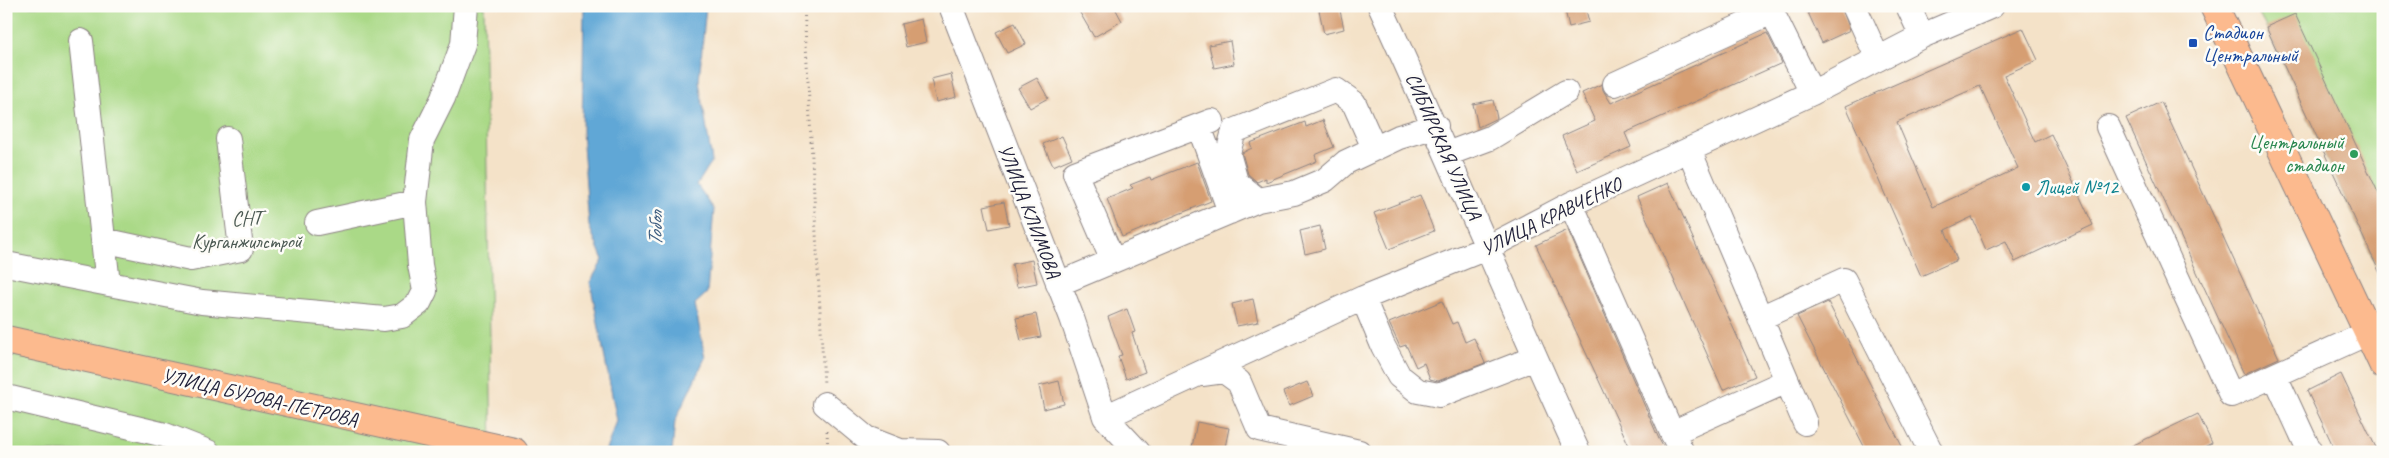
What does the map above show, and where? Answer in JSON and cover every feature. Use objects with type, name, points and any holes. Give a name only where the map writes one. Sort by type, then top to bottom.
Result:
[{"type":"main road","points":[[2214,6],[2383,364]]},
{"type":"main road","name":"УЛИЦА БУРОВА-ПЕТРОВА","points":[[6,340],[514,452]]},
{"type":"street","points":[[6,264],[202,302],[384,319],[402,316],[419,303],[425,291],[420,264],[416,202],[422,140],[444,98],[463,44],[466,6]]},
{"type":"street","name":"УЛИЦА КЛИМОВА","points":[[951,6],[1058,284],[1105,417]]},
{"type":"street","name":"СИБИРСКАЯ УЛИЦА","points":[[1380,6],[1436,126],[1535,358],[1578,452]]},
{"type":"street","points":[[1854,6],[1878,58]]},
{"type":"street","points":[[1908,6],[1922,36]]},
{"type":"street","name":"УЛИЦА КРАВЧЕНКО","points":[[1105,417],[1363,298],[1489,247],[1571,204],[1812,93],[1922,36],[1992,6]]},
{"type":"street","points":[[1615,84],[1771,9],[1812,93]]},
{"type":"street","points":[[81,41],[108,284]]},
{"type":"street","points":[[1258,200],[1236,182],[1228,153],[1234,131],[1336,90],[1354,103],[1374,148]]},
{"type":"street","points":[[1447,154],[1490,138],[1566,92]]},
{"type":"street","points":[[1112,261],[1075,174],[1205,123],[1230,212]]},
{"type":"street","points":[[1058,284],[1258,200],[1294,193],[1325,180],[1346,162],[1374,148],[1399,137],[1436,126]]},
{"type":"street","points":[[2108,127],[2231,396],[2368,333]]},
{"type":"street","points":[[103,240],[191,259],[241,249],[228,138]]},
{"type":"street","points":[[1689,150],[1805,422]]},
{"type":"street","points":[[317,223],[416,202]]},
{"type":"street","points":[[1571,204],[1677,442],[1787,381]]},
{"type":"street","points":[[1760,318],[1844,280],[1931,452]]},
{"type":"street","points":[[1363,298],[1383,346],[1399,376],[1418,390],[1439,395],[1535,358]]},
{"type":"street","points":[[1198,374],[1224,370],[1239,382],[1259,429],[1360,452]]},
{"type":"street","points":[[2275,376],[2310,452]]},
{"type":"street","points":[[9,404],[160,444],[208,452]]},
{"type":"street","points":[[825,404],[866,438],[900,451],[938,452]]},
{"type":"street","points":[[1105,417],[1138,452]]},
{"type":"path","points":[[804,6],[828,452]]},
{"type":"green space","name":"СНТ Курганжилстрой","points":[[6,6],[484,6],[492,452],[6,452]]},
{"type":"green space","name":"Центральный стадион","points":[[2254,6],[2383,6],[2383,280],[2266,27]]},
{"type":"water","name":"Тобол","points":[[584,6],[706,6],[699,81],[712,161],[697,185],[714,209],[707,293],[695,304],[705,358],[675,421],[672,452],[605,452],[617,421],[590,282],[603,260],[589,226],[582,131]]},
{"type":"building","points":[[1076,6],[1114,6],[1122,21],[1094,37]]},
{"type":"building","points":[[1339,6],[1344,29],[1324,34],[1319,10]]},
{"type":"building","points":[[1564,6],[1585,6],[1589,22],[1569,27]]},
{"type":"building","points":[[1805,6],[1841,6],[1850,30],[1822,43]]},
{"type":"building","points":[[2295,14],[2383,203],[2383,280],[2266,27]]},
{"type":"building","points":[[921,19],[926,42],[906,47],[901,24]]},
{"type":"building","points":[[1015,23],[1026,44],[1007,53],[996,32]]},
{"type":"building","points":[[2023,28],[2038,60],[2004,75],[2035,142],[2051,134],[2093,225],[2015,262],[2006,241],[1986,250],[1972,217],[1945,230],[1957,260],[1921,276],[1846,106]],"holes":[[[1980,86],[2018,168],[1933,207],[1897,122]]]},
{"type":"building","points":[[1767,33],[1782,63],[1625,133],[1631,147],[1577,171],[1562,136],[1595,121],[1582,93],[1602,84],[1603,90],[1611,103]]},
{"type":"building","points":[[1230,41],[1234,64],[1214,68],[1209,45]]},
{"type":"building","points":[[951,74],[956,97],[936,102],[931,79]]},
{"type":"building","points":[[1037,78],[1048,98],[1030,108],[1018,88]]},
{"type":"building","points":[[1493,100],[1497,118],[1478,127],[1473,104]]},
{"type":"building","points":[[2161,102],[2279,358],[2244,374],[2126,118]]},
{"type":"building","points":[[1323,120],[1334,147],[1315,155],[1317,161],[1266,182],[1266,178],[1257,182],[1248,174],[1242,153],[1252,148],[1250,143],[1305,122],[1306,127]]},
{"type":"building","points":[[1062,136],[1072,158],[1053,166],[1043,144]]},
{"type":"building","points":[[1197,162],[1211,201],[1122,237],[1107,199],[1133,188],[1130,185],[1150,177],[1151,180]]},
{"type":"building","points":[[1668,183],[1755,376],[1723,390],[1637,197]]},
{"type":"building","points":[[1420,195],[1434,231],[1389,249],[1374,213]]},
{"type":"building","points":[[1004,202],[1009,225],[989,229],[984,206]]},
{"type":"building","points":[[1320,226],[1325,249],[1305,254],[1300,231]]},
{"type":"building","points":[[1568,230],[1666,452],[1632,452],[1536,245]]},
{"type":"building","points":[[1032,260],[1037,283],[1017,287],[1012,264]]},
{"type":"building","points":[[1253,299],[1258,322],[1237,326],[1232,304]]},
{"type":"building","points":[[1442,301],[1452,324],[1457,322],[1465,342],[1474,338],[1485,363],[1438,381],[1430,379],[1424,363],[1416,367],[1406,345],[1400,347],[1389,323]]},
{"type":"building","points":[[1828,302],[1905,452],[1867,452],[1797,316]]},
{"type":"building","points":[[1127,309],[1135,332],[1132,333],[1145,372],[1126,379],[1118,356],[1122,355],[1108,317]]},
{"type":"building","points":[[1036,314],[1041,337],[1021,341],[1016,318]]},
{"type":"building","points":[[2341,374],[2378,452],[2336,452],[2307,391]]},
{"type":"building","points":[[1059,381],[1064,404],[1044,409],[1039,386]]},
{"type":"building","points":[[1307,382],[1313,396],[1289,406],[1283,392]]},
{"type":"building","points":[[2198,414],[2212,443],[2194,452],[2119,452]]},
{"type":"building","points":[[1197,422],[1229,428],[1224,452],[1191,452]]},
{"type":"place","name":"Стадион Центральный","points":[[2193,43]]},
{"type":"place","name":"Центральный стадион","points":[[2354,154]]},
{"type":"place","name":"Лицей №12","points":[[2026,187]]}]
